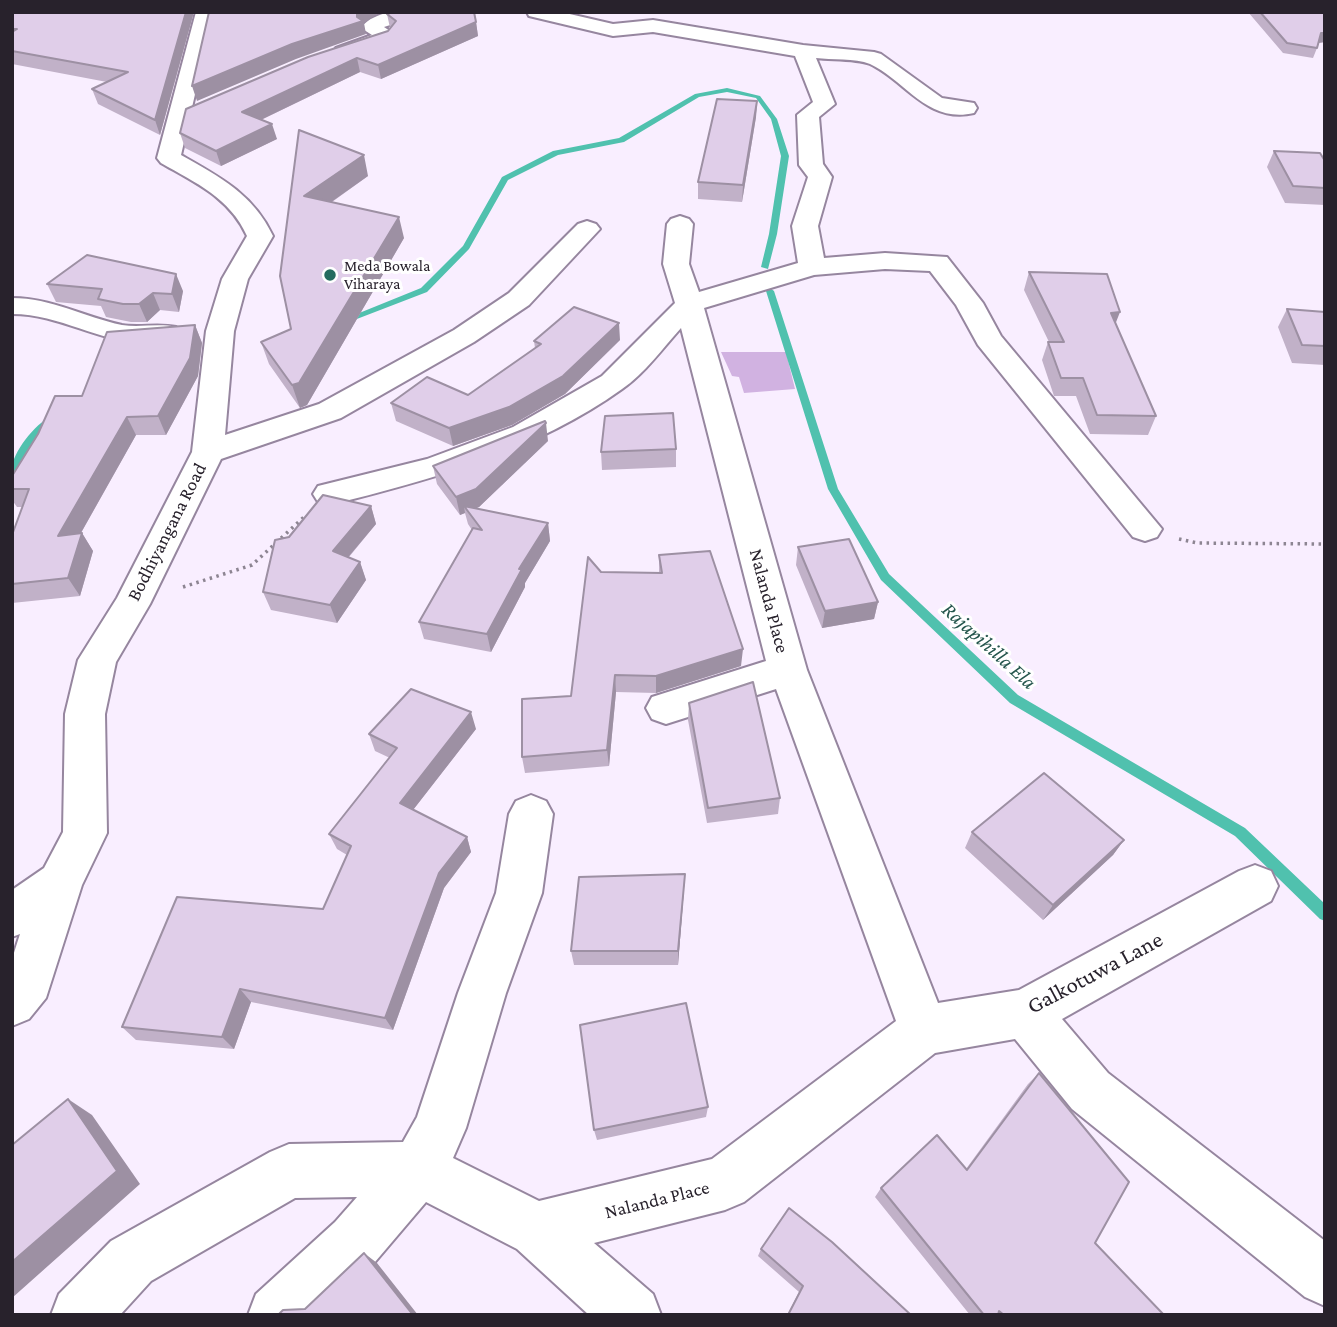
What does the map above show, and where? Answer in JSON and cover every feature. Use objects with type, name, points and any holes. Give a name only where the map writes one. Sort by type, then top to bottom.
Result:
[{"type":"street","name":"Bodhiyangana Road","points":[[12,1002],[29,981],[60,883],[85,833],[85,713],[97,660],[132,604],[208,452],[220,331],[234,279],[260,236],[253,217],[237,198],[169,158],[191,113],[205,12]]},
{"type":"street","points":[[331,56],[383,38],[386,35],[371,28],[380,21],[411,12]]},
{"type":"street","points":[[536,12],[613,30],[653,26],[803,51],[874,58],[936,103],[966,108]]},
{"type":"street","points":[[803,51],[824,104],[808,115],[811,165],[820,177],[805,226],[812,267]]},
{"type":"street","name":"Nalanda Place","points":[[537,1229],[725,1183],[923,1030],[788,670],[676,264],[680,224]]},
{"type":"street","points":[[208,452],[330,411],[464,336],[519,299],[587,229]]},
{"type":"street","points":[[330,494],[436,467],[524,434],[612,382],[689,304],[812,267],[885,261],[938,263],[969,303],[988,339],[1145,529]]},
{"type":"street","points":[[12,306],[34,306],[122,334],[220,331]]},
{"type":"street","points":[[666,708],[788,670]]},
{"type":"street","points":[[277,1315],[355,1242],[418,1169],[440,1128],[449,1104],[457,1068],[519,893],[531,814]]},
{"type":"street","points":[[12,916],[60,883]]},
{"type":"street","name":"Galkotuwa Lane","points":[[923,1030],[1025,1013],[1255,886]]},
{"type":"street","points":[[1025,1013],[1090,1091],[1325,1277]]},
{"type":"street","points":[[80,1315],[131,1261],[289,1171],[418,1169],[537,1229],[632,1315]]},
{"type":"path","points":[[132,604],[252,565],[330,494]]},
{"type":"path","points":[[1145,529],[1197,544],[1325,544]]},
{"type":"shaded area","points":[[721,352],[786,352],[795,389],[744,393],[739,377],[732,376]]},
{"type":"building","points":[[12,12],[186,12],[155,120],[92,89],[128,72],[12,51],[12,32],[17,29],[12,29]]},
{"type":"building","points":[[209,12],[357,12],[357,17],[363,21],[292,44],[192,86]]},
{"type":"building","points":[[474,12],[476,22],[378,65],[357,58],[242,112],[272,124],[216,151],[180,133],[186,109],[308,57],[388,31],[396,21],[387,14]]},
{"type":"building","points":[[1260,12],[1325,12],[1325,33],[1321,33],[1317,48],[1287,43]]},
{"type":"building","points":[[717,99],[757,101],[743,185],[698,182]]},
{"type":"building","points":[[299,130],[364,155],[304,196],[399,217],[299,383],[292,385],[261,342],[291,329],[280,276]]},
{"type":"building","points":[[1274,151],[1320,153],[1325,161],[1325,188],[1293,186]]},
{"type":"building","points":[[87,255],[176,274],[172,294],[153,293],[139,304],[123,304],[98,299],[102,289],[47,284]]},
{"type":"building","points":[[1029,272],[1107,274],[1120,312],[1111,313],[1156,416],[1097,415],[1083,378],[1061,378],[1048,342],[1064,342]]},
{"type":"building","points":[[574,307],[619,323],[563,376],[509,407],[449,428],[391,403],[427,377],[468,395],[541,344],[534,341]]},
{"type":"building","points":[[1287,309],[1325,312],[1325,346],[1302,345]]},
{"type":"building","points":[[195,325],[190,358],[158,416],[127,417],[58,536],[82,533],[68,578],[12,584],[12,535],[29,489],[12,489],[12,476],[38,434],[55,396],[82,396],[107,332]]},
{"type":"building","points":[[673,413],[676,449],[601,452],[605,416]]},
{"type":"building","points":[[545,421],[546,423],[476,489],[456,497],[433,466]]},
{"type":"building","points":[[323,495],[371,506],[333,551],[360,562],[330,605],[263,592],[275,540],[289,537]]},
{"type":"building","points":[[464,506],[548,523],[519,569],[522,569],[487,634],[419,622],[473,528],[482,530]]},
{"type":"building","points":[[849,539],[878,602],[825,611],[798,547]]},
{"type":"building","points":[[710,551],[743,649],[656,676],[615,675],[607,750],[522,757],[522,699],[571,696],[588,557],[601,572],[662,573],[659,555]]},
{"type":"building","points":[[753,682],[780,798],[708,808],[689,703]]},
{"type":"building","points":[[411,689],[471,712],[400,803],[467,837],[439,873],[385,1018],[240,989],[222,1037],[122,1027],[177,897],[323,909],[351,846],[329,834],[397,748],[369,734]]},
{"type":"building","points":[[1044,773],[1124,840],[1053,905],[972,832]]},
{"type":"building","points":[[685,874],[678,951],[571,951],[579,877]]},
{"type":"building","points":[[686,1003],[708,1107],[594,1130],[580,1025]]},
{"type":"building","points":[[1039,1073],[1129,1182],[1095,1243],[1164,1315],[1004,1315],[999,1311],[998,1315],[984,1315],[881,1188],[937,1135],[967,1170]]},
{"type":"building","points":[[68,1099],[117,1171],[12,1262],[12,1145]]},
{"type":"building","points":[[789,1208],[832,1242],[911,1315],[788,1315],[803,1286],[761,1249]]},
{"type":"building","points":[[364,1253],[413,1315],[278,1315],[283,1310],[305,1309]]},
{"type":"waterway","name":"Rajapihilla Ela","points":[[346,320],[424,290],[466,247],[505,179],[556,153],[621,140],[697,95],[727,90],[758,97],[774,119],[785,156],[765,267]]},
{"type":"waterway","name":"Rajapihilla Ela","points":[[770,291],[833,489],[885,577],[1014,699],[1240,832],[1325,914]]},
{"type":"waterway","name":"Rajapihilla Ela","points":[[12,480],[28,444],[39,430],[55,417]]},
{"type":"place","name":"Meda Bowala Viharaya","points":[[330,275]]}]
